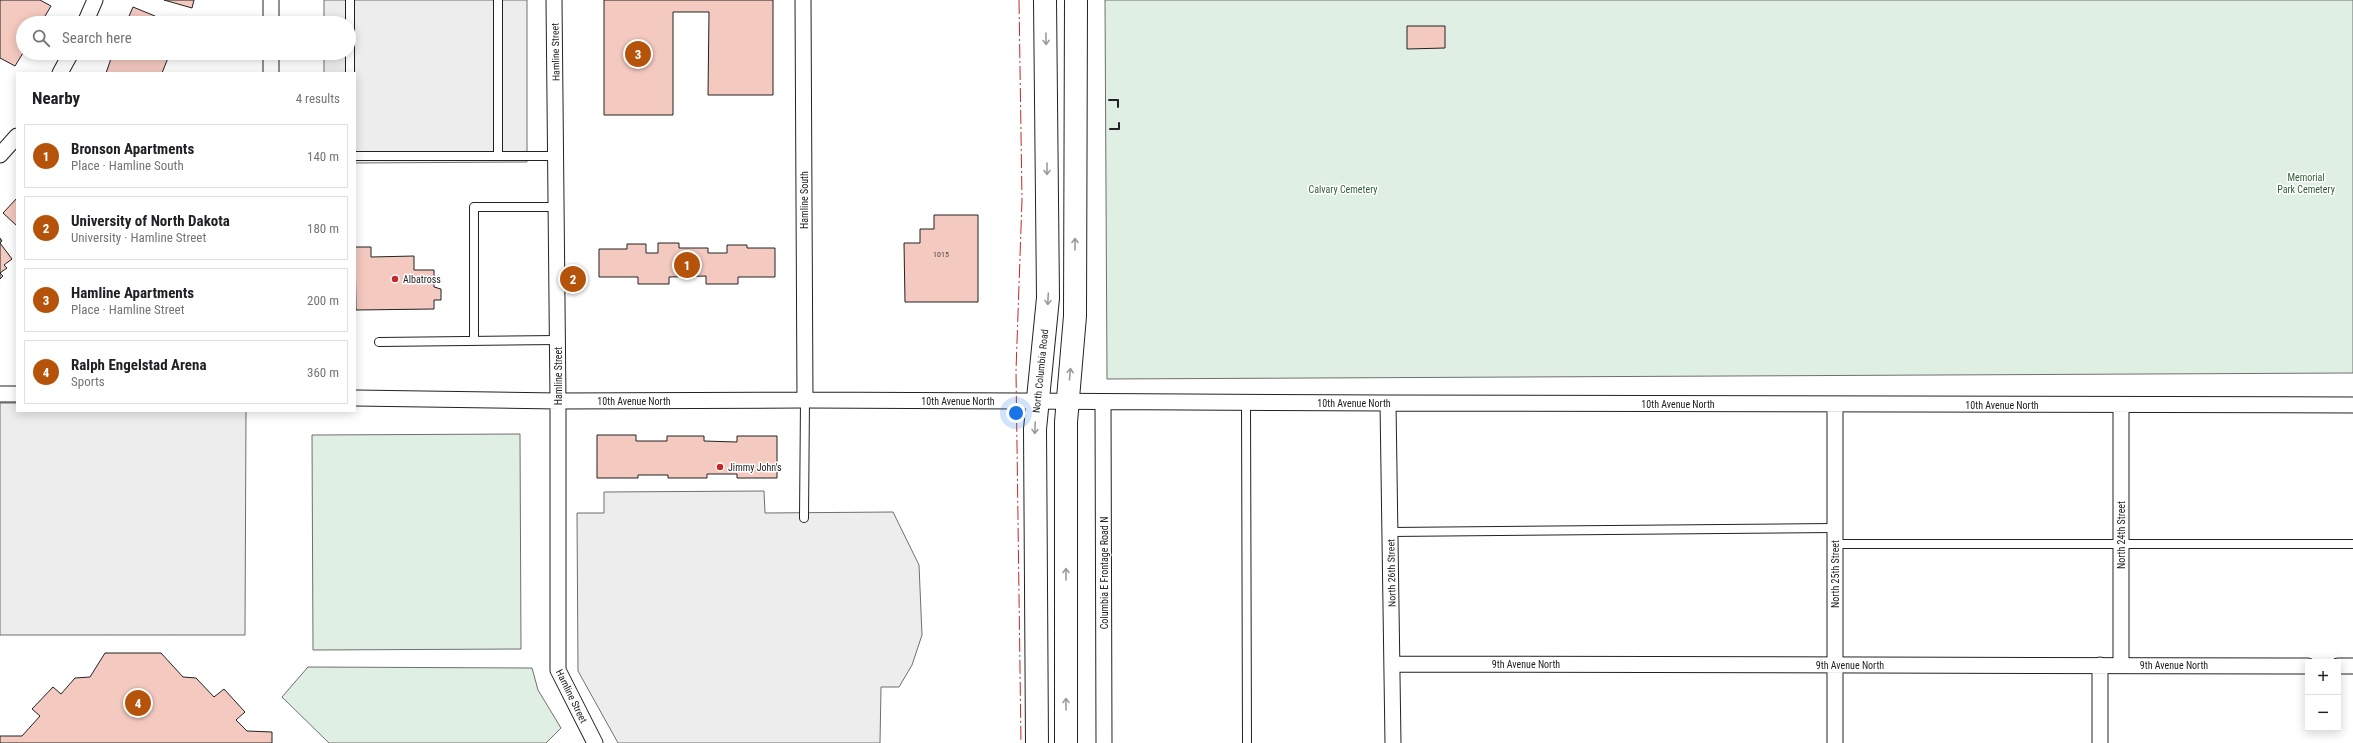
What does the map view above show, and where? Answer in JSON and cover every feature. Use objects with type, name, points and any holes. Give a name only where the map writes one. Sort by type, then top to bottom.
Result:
[{"type":"main road","name":"North Columbia Road","points":[[1037,743],[1035,429],[1048,298],[1045,0]]},
{"type":"main road","points":[[1066,743],[1066,422],[1075,316],[1076,0]]},
{"type":"street","points":[[88,16],[95,0]]},
{"type":"street","points":[[271,0],[271,16]]},
{"type":"street","name":"Hamline Street","points":[[554,0],[558,340],[558,670],[595,743]]},
{"type":"street","name":"Hamline South","points":[[803,0],[805,400]]},
{"type":"street","points":[[60,72],[66,60]]},
{"type":"street","points":[[271,60],[271,72]]},
{"type":"street","points":[[0,155],[16,137]]},
{"type":"street","points":[[0,394],[16,394]]},
{"type":"street","name":"10th Avenue North","points":[[356,398],[558,401],[805,400],[1246,403],[2353,405]]},
{"type":"street","name":"Columbia E Frontage Road N","points":[[1103,402],[1104,743]]},
{"type":"street","name":"North 26th Street","points":[[1388,403],[1393,743]]},
{"type":"street","name":"North 25th Street","points":[[1835,404],[1835,743]]},
{"type":"street","name":"North 24th Street","points":[[2121,405],[2121,665]]},
{"type":"street","name":"9th Avenue North","points":[[1392,664],[2305,666]]},
{"type":"street","points":[[2100,665],[2100,743]]},
{"type":"street","points":[[2341,666],[2353,666]]},
{"type":"lane","points":[[350,0],[350,16]]},
{"type":"lane","points":[[498,0],[498,156]]},
{"type":"lane","points":[[350,60],[350,72]]},
{"type":"lane","points":[[356,156],[556,156]]},
{"type":"lane","points":[[474,340],[474,207],[556,207]]},
{"type":"lane","points":[[379,342],[558,340]]},
{"type":"lane","points":[[804,518],[805,400]]},
{"type":"lane","points":[[1246,403],[1247,743]]},
{"type":"lane","points":[[1390,532],[1835,528]]},
{"type":"lane","points":[[1835,544],[2353,544]]},
{"type":"green space","name":"Calvary Cemetery","points":[[1105,0],[2353,0],[2353,373],[1107,379]]},
{"type":"green space","points":[[520,434],[521,649],[313,650],[312,435]]},
{"type":"green space","points":[[308,667],[532,668],[538,690],[561,728],[546,743],[329,743],[282,697]]},
{"type":"shaded area","points":[[324,0],[527,0],[527,162],[356,163],[356,72],[324,72],[324,60],[356,60],[356,16],[324,16]]},
{"type":"shaded area","points":[[0,403],[16,403],[16,412],[246,412],[245,635],[0,635]]},
{"type":"shaded area","points":[[764,491],[765,513],[893,512],[919,565],[922,635],[912,665],[899,687],[881,687],[880,743],[618,743],[578,671],[577,513],[604,513],[604,492]]},
{"type":"building","points":[[0,0],[40,0],[51,6],[45,16],[16,16],[16,60],[19,60],[15,66],[0,58]]},
{"type":"building","points":[[164,0],[194,0],[192,8]]},
{"type":"building","points":[[604,0],[773,0],[773,95],[708,95],[709,12],[673,12],[673,115],[604,115]]},
{"type":"building","points":[[133,7],[155,16],[129,16]]},
{"type":"building","points":[[1407,26],[1445,26],[1445,48],[1407,49]]},
{"type":"building","points":[[111,60],[167,60],[162,72],[106,72]]},
{"type":"building","points":[[16,199],[16,225],[3,213]]},
{"type":"building","points":[[934,215],[978,215],[978,302],[905,302],[904,243],[920,243],[920,229],[934,229]]},
{"type":"building","points":[[0,243],[12,259],[4,265],[7,268],[0,273]]},
{"type":"building","points":[[658,243],[679,243],[679,248],[708,248],[708,253],[727,253],[727,245],[747,245],[747,248],[775,248],[775,277],[738,277],[738,284],[706,284],[706,276],[669,277],[669,284],[638,284],[638,277],[599,277],[599,249],[627,249],[627,244],[646,244],[646,253],[658,253]]},
{"type":"building","name":"Albatross","points":[[356,247],[371,247],[371,257],[414,256],[414,270],[434,270],[434,287],[441,289],[441,300],[434,300],[434,309],[356,310]]},
{"type":"building","points":[[597,435],[636,435],[636,441],[667,441],[667,436],[704,436],[704,441],[737,442],[737,436],[777,436],[777,478],[737,478],[737,474],[707,474],[707,478],[668,478],[668,475],[638,475],[638,478],[597,478]]},
{"type":"building","points":[[105,653],[161,653],[183,677],[196,678],[214,697],[224,689],[245,712],[236,720],[247,731],[272,732],[272,743],[0,743],[0,736],[22,736],[40,716],[32,709],[53,687],[61,694],[75,678],[90,677]]},
{"type":"wall","points":[[1109,100],[1118,100],[1118,107]]},
{"type":"wall","points":[[1110,129],[1119,129],[1119,123]]},
{"type":"power","points":[[1019,0],[1022,200],[1016,371],[1021,743]]},
{"type":"place","name":"Hamline Apartments","points":[[638,54]]},
{"type":"place","name":"Bronson Apartments","points":[[687,265]]},
{"type":"place","name":"Albatross","points":[[395,279]]},
{"type":"place","name":"University of North Dakota","points":[[573,279]]},
{"type":"place","name":"Jimmy John's","points":[[720,467]]},
{"type":"place","name":"Ralph Engelstad Arena","points":[[138,703]]},
{"type":"park label","name":"Memorial Park Cemetery","points":[[2306,182]]}]
